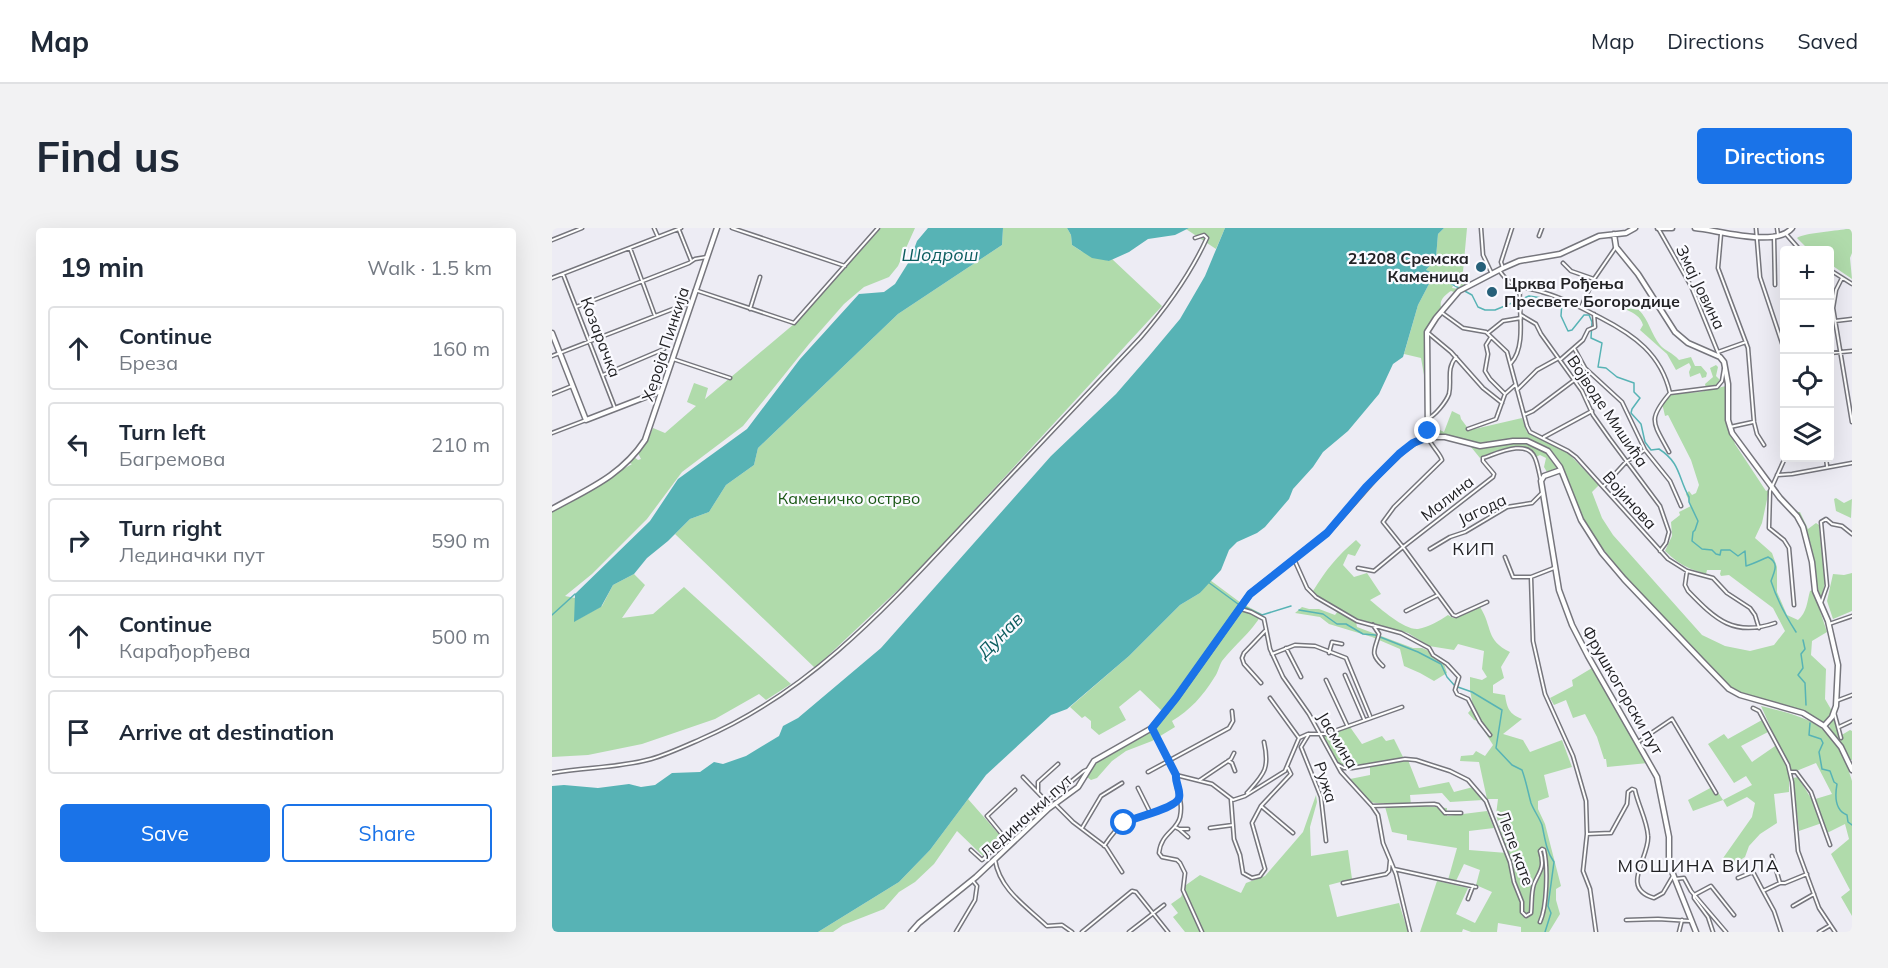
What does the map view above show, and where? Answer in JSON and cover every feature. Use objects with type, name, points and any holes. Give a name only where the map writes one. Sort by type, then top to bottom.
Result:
[{"type":"street","points":[[552,240],[582,228]]},
{"type":"street","points":[[654,228],[658,237]]},
{"type":"street","name":"Хероја Пинкија","points":[[552,508],[609,477],[627,463],[645,440],[717,228]]},
{"type":"street","points":[[732,228],[845,266]]},
{"type":"street","points":[[695,290],[793,323],[878,228]]},
{"type":"street","points":[[1481,228],[1483,255],[1492,274]]},
{"type":"street","points":[[1512,228],[1501,269],[1512,284],[1520,288],[1539,291],[1581,307],[1628,332],[1648,349],[1662,368],[1670,393]]},
{"type":"street","points":[[1539,236],[1542,228]]},
{"type":"street","points":[[1487,602],[1454,616],[1383,522],[1388,513],[1442,460],[1428,437],[1427,332],[1441,312],[1462,290],[1501,269],[1514,263],[1560,254],[1606,232],[1626,233],[1635,228]]},
{"type":"street","points":[[1658,228],[1672,228]]},
{"type":"street","name":"Змај Јовина","points":[[1658,228],[1691,286],[1719,355]]},
{"type":"street","points":[[1695,228],[1714,229],[1746,237],[1785,234],[1792,228]]},
{"type":"street","points":[[1756,228],[1760,277],[1780,335]]},
{"type":"street","points":[[1775,285],[1777,228]]},
{"type":"street","points":[[552,278],[680,229],[691,260]]},
{"type":"street","points":[[1721,231],[1718,268],[1746,342],[1754,422],[1757,434],[1764,445]]},
{"type":"street","points":[[1614,234],[1616,247],[1633,268],[1678,336],[1705,352],[1719,355],[1746,342]]},
{"type":"street","points":[[1785,234],[1796,246]]},
{"type":"street","points":[[552,773],[623,765],[652,759],[677,749],[722,730],[769,704],[823,664],[849,642],[913,578],[1154,322],[1187,275],[1207,238],[1204,235],[1195,238]]},
{"type":"street","points":[[1581,307],[1594,279],[1616,247]]},
{"type":"street","points":[[630,248],[656,316]]},
{"type":"street","points":[[576,307],[689,263],[691,260],[707,257]]},
{"type":"street","points":[[1563,263],[1569,270],[1594,279]]},
{"type":"street","points":[[1834,273],[1852,284]]},
{"type":"street","name":"Козарачка","points":[[564,274],[615,409]]},
{"type":"street","points":[[750,309],[760,277]]},
{"type":"street","points":[[1842,278],[1834,297],[1835,321],[1852,422]]},
{"type":"street","points":[[1511,363],[1518,346],[1521,316],[1520,288]]},
{"type":"street","points":[[552,356],[691,302]]},
{"type":"street","points":[[1441,312],[1463,328],[1488,333],[1507,352],[1524,415],[1573,381]]},
{"type":"street","points":[[1594,314],[1596,322]]},
{"type":"street","points":[[1488,333],[1503,321],[1521,316]]},
{"type":"street","name":"Војводе Мишића","points":[[1521,316],[1536,324],[1558,360],[1584,394],[1592,411],[1626,462],[1653,495],[1664,513],[1669,535],[1660,551]]},
{"type":"street","points":[[1517,390],[1537,370],[1558,360],[1574,348],[1601,318]]},
{"type":"street","points":[[1835,321],[1852,319]]},
{"type":"street","points":[[1427,332],[1456,357],[1483,388],[1502,403]]},
{"type":"street","points":[[552,333],[586,420]]},
{"type":"street","points":[[1491,337],[1486,345],[1488,354],[1485,371],[1490,380],[1505,394]]},
{"type":"street","points":[[1574,348],[1583,365],[1622,402],[1645,450],[1670,481],[1681,506]]},
{"type":"street","points":[[602,375],[664,349]]},
{"type":"street","points":[[1834,353],[1852,351]]},
{"type":"street","points":[[1719,355],[1726,366],[1727,415],[1734,437],[1765,479],[1797,516],[1803,527],[1812,562],[1814,589],[1829,624],[1838,665],[1834,712],[1824,726]]},
{"type":"street","points":[[1427,419],[1432,417],[1448,396],[1450,368],[1456,357]]},
{"type":"street","points":[[673,359],[730,378]]},
{"type":"street","points":[[1669,452],[1656,427],[1655,416],[1659,405],[1670,393],[1715,388],[1722,381],[1726,366]]},
{"type":"street","points":[[1468,429],[1494,421],[1505,394],[1515,385]]},
{"type":"street","points":[[552,394],[573,386]]},
{"type":"street","points":[[552,433],[662,391]]},
{"type":"street","points":[[653,395],[660,398]]},
{"type":"street","points":[[1543,438],[1592,411]]},
{"type":"street","name":"Војинова","points":[[1524,415],[1532,434],[1576,457],[1668,559],[1687,571],[1713,578],[1726,593],[1750,608],[1755,615],[1758,628]]},
{"type":"street","points":[[1730,428],[1754,422]]},
{"type":"street","points":[[1428,437],[1445,437],[1480,446],[1513,441],[1531,442],[1548,452],[1561,470],[1581,520],[1602,553],[1624,579],[1722,681],[1740,695],[1803,713],[1824,726],[1841,747],[1852,770]]},
{"type":"street","name":"Лединачки пут","points":[[911,932],[919,923],[967,886],[1055,804],[1080,785],[1096,760],[1152,728],[1254,591],[1327,533],[1366,487],[1396,457],[1413,443],[1428,437]]},
{"type":"street","name":"Малина","points":[[1358,568],[1374,571],[1493,477],[1494,474],[1483,458],[1518,448],[1530,452],[1535,457],[1542,475]]},
{"type":"street","points":[[1603,487],[1626,462],[1645,450]]},
{"type":"street","points":[[1783,462],[1768,502],[1769,528],[1784,540],[1790,551],[1794,605]]},
{"type":"street","points":[[1826,462],[1827,466]]},
{"type":"street","points":[[1765,479],[1852,463]]},
{"type":"street","points":[[1542,475],[1561,470]]},
{"type":"street","name":"Фрушкогорски пут","points":[[1542,475],[1541,481],[1559,590],[1575,632],[1659,780],[1670,846],[1669,864],[1696,932]]},
{"type":"street","name":"Јагода","points":[[1430,549],[1508,507],[1532,502],[1543,492]]},
{"type":"street","points":[[1821,603],[1827,586],[1821,522],[1826,519],[1832,524],[1842,526],[1852,534]]},
{"type":"street","points":[[1505,557],[1513,577],[1531,577],[1554,568]]},
{"type":"street","points":[[1294,559],[1307,588],[1316,597],[1357,621],[1401,633],[1429,648],[1433,655],[1458,674],[1456,694],[1468,699],[1479,722],[1490,735]]},
{"type":"street","points":[[1687,571],[1685,585],[1688,591],[1716,617],[1733,627],[1758,628],[1775,623]]},
{"type":"street","points":[[1531,577],[1534,645],[1545,693],[1573,756],[1584,795],[1587,834],[1583,871],[1590,889],[1596,932]]},
{"type":"street","points":[[1406,610],[1438,595]]},
{"type":"street","name":"Јасмина","points":[[1242,606],[1265,621],[1265,631],[1272,654],[1283,677],[1309,714],[1344,776],[1378,815],[1383,843],[1394,869],[1410,932]]},
{"type":"street","points":[[1829,624],[1852,616]]},
{"type":"street","points":[[1373,625],[1378,637],[1373,652],[1383,666]]},
{"type":"street","points":[[1261,683],[1242,658],[1265,631]]},
{"type":"street","points":[[1329,653],[1332,642],[1342,644]]},
{"type":"street","points":[[1272,654],[1294,645],[1316,646],[1347,659],[1371,717]]},
{"type":"street","points":[[1286,648],[1301,677]]},
{"type":"street","points":[[1345,675],[1364,719]]},
{"type":"street","points":[[1326,680],[1347,725]]},
{"type":"street","points":[[1836,701],[1852,695]]},
{"type":"street","points":[[1270,698],[1299,738]]},
{"type":"street","points":[[1231,800],[1245,796],[1275,779],[1288,768],[1299,738],[1309,734],[1319,735],[1402,707]]},
{"type":"street","points":[[1753,708],[1758,711],[1790,772],[1797,845],[1814,894],[1834,932]]},
{"type":"street","points":[[1148,772],[1229,728],[1233,721],[1232,711]]},
{"type":"street","points":[[1834,712],[1841,738]]},
{"type":"street","points":[[1638,742],[1672,720],[1716,793]]},
{"type":"street","points":[[1839,727],[1852,721]]},
{"type":"street","points":[[1152,728],[1170,761],[1180,793],[1180,816],[1175,827],[1164,838],[1159,853],[1162,857],[1177,860],[1180,863],[1185,873],[1183,890],[1202,932]]},
{"type":"street","name":"Ружа","points":[[1309,734],[1301,747],[1321,797],[1326,841]]},
{"type":"street","points":[[1245,796],[1265,771],[1267,761],[1264,742]]},
{"type":"street","points":[[1200,780],[1228,761],[1234,753]]},
{"type":"street","name":"Лепе кате","points":[[1337,765],[1352,768],[1404,759],[1416,760],[1450,771],[1468,780],[1486,801],[1510,862],[1514,882],[1521,897],[1522,912],[1526,916],[1531,913],[1534,884],[1541,869],[1540,851],[1544,850],[1546,885],[1544,913],[1540,922]]},
{"type":"street","points":[[1228,761],[1232,763],[1235,771]]},
{"type":"street","points":[[1038,792],[1036,788],[1038,782],[1058,764]]},
{"type":"street","points":[[1176,775],[1200,780],[1216,787],[1231,800],[1234,839],[1243,873],[1252,878],[1263,875],[1265,869],[1252,823],[1261,806],[1291,774],[1288,768]]},
{"type":"street","points":[[971,850],[982,860],[1046,801],[1089,769]]},
{"type":"street","points":[[1790,772],[1796,772],[1811,792],[1830,845]]},
{"type":"street","points":[[1023,777],[1046,801]]},
{"type":"street","points":[[1082,828],[1101,796],[1122,783]]},
{"type":"street","points":[[1138,788],[1150,812]]},
{"type":"street","points":[[1005,838],[987,816],[1015,790]]},
{"type":"street","points":[[1587,834],[1611,833],[1627,804],[1628,792],[1635,790],[1646,825],[1648,840],[1637,874],[1638,884],[1647,895],[1654,898],[1663,893],[1675,878],[1684,878],[1697,903],[1708,917],[1713,932]]},
{"type":"street","points":[[1104,846],[1124,823],[1150,812],[1169,808],[1178,800],[1180,793]]},
{"type":"street","points":[[1055,804],[1104,846],[1122,872]]},
{"type":"street","points":[[1372,806],[1434,804],[1445,813],[1461,813]]},
{"type":"street","points":[[1261,806],[1293,833]]},
{"type":"street","points":[[1210,828],[1233,825]]},
{"type":"street","points":[[1175,827],[1188,837]]},
{"type":"street","points":[[1179,829],[1188,829]]},
{"type":"street","points":[[1772,856],[1780,883]]},
{"type":"street","points":[[995,860],[1002,881],[1015,897],[1047,926],[1062,925],[1072,932]]},
{"type":"street","points":[[1343,883],[1386,874],[1389,871],[1390,861]]},
{"type":"street","points":[[1394,869],[1474,887],[1468,898]]},
{"type":"street","points":[[1738,878],[1753,872],[1774,910],[1780,932]]},
{"type":"street","points":[[1763,891],[1807,874]]},
{"type":"street","points":[[956,932],[977,894],[977,886],[973,880]]},
{"type":"street","points":[[1694,895],[1711,886],[1734,915]]},
{"type":"street","points":[[1082,932],[1132,891],[1136,892],[1168,932]]},
{"type":"street","points":[[1793,906],[1814,894]]},
{"type":"street","points":[[1694,895],[1726,932]]},
{"type":"street","points":[[1129,932],[1164,905]]},
{"type":"street","points":[[1626,920],[1693,921]]},
{"type":"street","points":[[1679,932],[1682,920]]},
{"type":"street","points":[[1819,932],[1830,925]]},
{"type":"green space","points":[[881,228],[915,228],[898,266],[889,277],[864,287],[844,304],[743,426],[682,472],[647,519],[592,574],[565,596],[575,598],[575,621],[602,606],[613,585],[634,574],[645,585],[622,618],[653,614],[684,587],[791,684],[766,700],[759,694],[715,719],[642,744],[588,755],[552,757],[552,509],[632,464],[629,463],[634,457],[641,459],[638,453],[648,440],[653,428],[665,433],[696,406],[687,402],[694,383],[708,388],[705,399],[794,324]]},
{"type":"green space","name":"Каменичко острво","points":[[1003,228],[1067,228],[1071,235],[1072,245],[1081,251],[1109,261],[1112,259],[1162,306],[918,571],[815,668],[675,534],[690,519],[709,512],[726,485],[754,465],[758,448],[898,314],[1002,245]]},
{"type":"green space","points":[[1225,228],[1216,249],[1186,229]]},
{"type":"green space","points":[[1444,228],[1467,228],[1463,272],[1468,283],[1461,287],[1458,286],[1461,284],[1459,282],[1456,284],[1426,270],[1436,258],[1438,234]]},
{"type":"green space","points":[[1852,229],[1850,258],[1852,279],[1834,267],[1834,246],[1805,246],[1797,238],[1813,233]]},
{"type":"green space","points":[[1431,277],[1444,279],[1453,286],[1452,288],[1459,289],[1451,291],[1443,298],[1441,307],[1430,324],[1425,339],[1426,375],[1424,375],[1421,358],[1404,354],[1418,305],[1429,284],[1427,280]]},
{"type":"green space","points":[[1627,308],[1639,310],[1662,347],[1679,360],[1691,357],[1695,366],[1701,366],[1707,373],[1706,377],[1702,378],[1700,373],[1690,377],[1689,363],[1676,370],[1667,354],[1640,330],[1643,325],[1641,320]]},
{"type":"green space","points":[[1716,365],[1718,367],[1716,376],[1720,380],[1714,387],[1706,388],[1705,384],[1713,377],[1710,368]]},
{"type":"green space","points":[[1726,386],[1726,417],[1735,444],[1766,491],[1769,490],[1762,523],[1755,538],[1772,553],[1777,567],[1777,592],[1787,615],[1798,620],[1805,610],[1810,591],[1813,590],[1827,632],[1812,641],[1811,655],[1826,669],[1825,699],[1832,711],[1824,723],[1801,711],[1742,693],[1731,687],[1702,659],[1626,578],[1590,532],[1576,508],[1561,463],[1550,449],[1527,440],[1513,439],[1480,444],[1434,435],[1430,432],[1430,425],[1444,432],[1452,411],[1460,415],[1467,427],[1466,431],[1522,418],[1527,432],[1568,453],[1599,485],[1592,492],[1602,518],[1613,535],[1702,635],[1725,646],[1750,651],[1774,645],[1785,631],[1773,608],[1729,575],[1721,576],[1721,570],[1707,570],[1706,574],[1699,572],[1683,565],[1665,551],[1672,536],[1671,522],[1680,515],[1679,512],[1691,506],[1686,494],[1689,491],[1692,495],[1696,493],[1699,485],[1691,460],[1668,415],[1665,416],[1662,403],[1672,394],[1700,392]]},
{"type":"green space","points":[[1512,443],[1526,444],[1545,451],[1557,468],[1547,472],[1544,467],[1546,458],[1540,455],[1536,457],[1525,448],[1501,449],[1480,458],[1471,447],[1491,447]]},
{"type":"green space","points":[[1834,499],[1844,503],[1852,499],[1851,518],[1836,511]]},
{"type":"green space","points":[[1796,512],[1800,512],[1808,529],[1816,523],[1819,525],[1825,583],[1821,599],[1816,588],[1811,545]]},
{"type":"green space","points":[[1356,540],[1361,545],[1355,556],[1348,554],[1343,565],[1354,577],[1367,573],[1381,594],[1370,600],[1400,623],[1418,629],[1448,615],[1453,618],[1480,607],[1493,638],[1510,652],[1501,667],[1504,678],[1493,685],[1493,693],[1505,695],[1509,710],[1522,719],[1503,734],[1523,740],[1530,752],[1562,740],[1572,767],[1544,775],[1549,797],[1538,801],[1538,809],[1545,824],[1561,886],[1556,889],[1560,914],[1549,932],[1521,932],[1521,927],[1498,923],[1497,932],[1471,932],[1463,929],[1462,932],[1420,932],[1437,881],[1468,888],[1456,914],[1475,923],[1492,892],[1476,885],[1480,870],[1464,864],[1456,881],[1448,880],[1457,848],[1407,840],[1407,835],[1392,832],[1384,803],[1367,800],[1350,779],[1370,775],[1370,765],[1349,767],[1338,764],[1319,737],[1350,727],[1362,744],[1382,736],[1386,741],[1394,739],[1404,759],[1408,760],[1419,788],[1449,782],[1454,792],[1473,787],[1482,795],[1483,800],[1450,802],[1442,793],[1410,795],[1411,805],[1447,808],[1447,816],[1487,811],[1494,828],[1469,831],[1469,850],[1507,853],[1496,815],[1498,799],[1487,799],[1479,762],[1460,761],[1461,756],[1473,755],[1476,751],[1485,756],[1493,745],[1478,721],[1468,713],[1473,707],[1470,677],[1482,680],[1487,677],[1482,669],[1484,651],[1458,644],[1454,650],[1429,646],[1408,633],[1358,619],[1315,595],[1313,591],[1327,570]]},
{"type":"green space","points":[[1852,573],[1852,611],[1833,619],[1827,601],[1833,574]]},
{"type":"green space","points":[[1210,580],[1241,603],[1262,614],[1222,661],[1201,697],[1172,721],[1175,727],[1152,741],[1126,751],[1112,761],[1097,778],[1091,780],[1087,777],[1089,770],[1086,768],[1104,752],[1148,730],[1162,711],[1140,690],[1119,707],[1126,720],[1099,735],[1091,728],[1091,721],[1085,716],[1082,718],[1070,707],[1129,656],[1180,605],[1200,593]]},
{"type":"green space","points":[[1302,607],[1319,609],[1335,615],[1338,611],[1356,622],[1357,627],[1433,653],[1442,658],[1447,673],[1434,681],[1404,666],[1400,649],[1372,637],[1329,624],[1320,617],[1295,613]]},
{"type":"green space","points":[[1592,668],[1648,763],[1607,767],[1597,737],[1585,714],[1573,718],[1566,700],[1554,705],[1550,698],[1573,686],[1572,680]]},
{"type":"green space","points":[[1761,706],[1795,715],[1820,727],[1838,747],[1852,781],[1852,916],[1841,897],[1850,890],[1831,854],[1849,839],[1845,824],[1825,834],[1822,823],[1799,831],[1793,778],[1798,777],[1812,800],[1832,794],[1816,763],[1789,774],[1789,792],[1774,794],[1777,823],[1760,834],[1749,846],[1745,857],[1729,867],[1721,861],[1752,817],[1755,803],[1747,797],[1727,807],[1723,800],[1752,785],[1746,776],[1734,783],[1708,744],[1724,734],[1728,739],[1762,720],[1768,732],[1741,746],[1752,762],[1778,744]]},
{"type":"green space","points":[[1835,717],[1840,736],[1852,731],[1852,760],[1830,727],[1829,723]]},
{"type":"green space","points":[[1714,786],[1723,800],[1693,811],[1688,800]]},
{"type":"green space","points":[[1316,795],[1317,802],[1310,827],[1311,856],[1348,850],[1352,879],[1329,885],[1337,917],[1399,903],[1408,932],[1185,932],[1173,917],[1178,913],[1171,904],[1181,897],[1186,885],[1200,875],[1241,893],[1246,883],[1265,876],[1303,832]]},
{"type":"green space","points":[[968,799],[1005,841],[986,859],[957,831],[934,864],[915,882],[899,892],[884,909],[843,925],[833,932],[818,932],[899,882],[930,850]]},
{"type":"water","name":"Шодрош","points":[[928,228],[1003,228],[1002,245],[898,314],[758,448],[754,465],[726,485],[709,512],[690,519],[647,558],[634,574],[613,585],[601,607],[574,622],[575,594],[650,521],[678,479],[747,429],[800,359],[859,294],[884,292],[895,284],[910,260],[917,241]]},
{"type":"water","points":[[1067,228],[1189,228],[1175,235],[1148,239],[1129,252],[1109,261],[1092,258],[1072,245],[1071,235]]},
{"type":"water","name":"Дунав","points":[[1225,228],[1444,228],[1438,234],[1436,258],[1426,270],[1438,275],[1437,278],[1431,277],[1427,280],[1429,284],[1418,305],[1403,357],[1393,364],[1379,394],[1348,431],[1323,452],[1293,489],[1289,499],[1265,527],[1237,542],[1229,550],[1221,570],[1200,593],[1180,605],[1129,656],[1067,709],[1051,715],[986,775],[930,850],[899,882],[818,932],[552,932],[552,786],[598,788],[629,784],[641,787],[655,785],[672,773],[700,772],[714,762],[723,764],[746,756],[779,736],[783,726],[798,718],[881,648],[1051,456],[1116,394],[1180,319],[1205,276]]},
{"type":"waterway","points":[[1437,276],[1472,295],[1478,307],[1485,310],[1495,310],[1529,296],[1562,301],[1561,316],[1568,331],[1572,330],[1584,315],[1589,315],[1592,322],[1591,338],[1602,343],[1598,367],[1606,368],[1617,377],[1634,383],[1634,392],[1640,398],[1631,413],[1641,424],[1645,442],[1651,450],[1659,449],[1666,454],[1678,471],[1698,521],[1692,541],[1702,549],[1712,550],[1720,555],[1721,550],[1730,550],[1738,556],[1745,551],[1746,566],[1768,557],[1772,559],[1775,568],[1771,581],[1796,632]]},
{"type":"waterway","points":[[1208,582],[1238,604],[1262,615],[1291,606]]},
{"type":"waterway","points":[[552,615],[575,594]]},
{"type":"waterway","points":[[1299,610],[1323,614],[1337,624],[1346,624],[1363,634],[1375,635],[1418,652],[1441,664],[1447,677],[1455,686],[1472,692],[1502,710],[1496,748],[1512,765],[1522,770],[1531,803],[1542,825],[1547,849],[1554,862],[1548,906],[1551,913],[1545,932]]},
{"type":"waterway","points":[[1803,640],[1805,649],[1801,654],[1803,668],[1798,675],[1805,683],[1806,705]]},
{"type":"waterway","points":[[1810,723],[1809,735],[1821,739],[1823,743],[1819,752],[1822,769],[1830,771],[1837,784],[1838,806],[1847,815],[1848,822],[1852,825]]},
{"type":"place","name":"21208 Сремска Каменица","points":[[1481,267]]},
{"type":"place","name":"Црква Рођења Пресвете Богородице","points":[[1492,292]]},
{"type":"district","name":"КИП","points":[[1474,548]]},
{"type":"district","name":"МОШИНА ВИЛА","points":[[1699,865]]},
{"type":"route","points":[[1124,823],[1138,816],[1169,808],[1178,800],[1180,793],[1175,779],[1176,775],[1152,728],[1220,639],[1247,598],[1327,533],[1386,466],[1413,443],[1428,437],[1428,431]]}]
